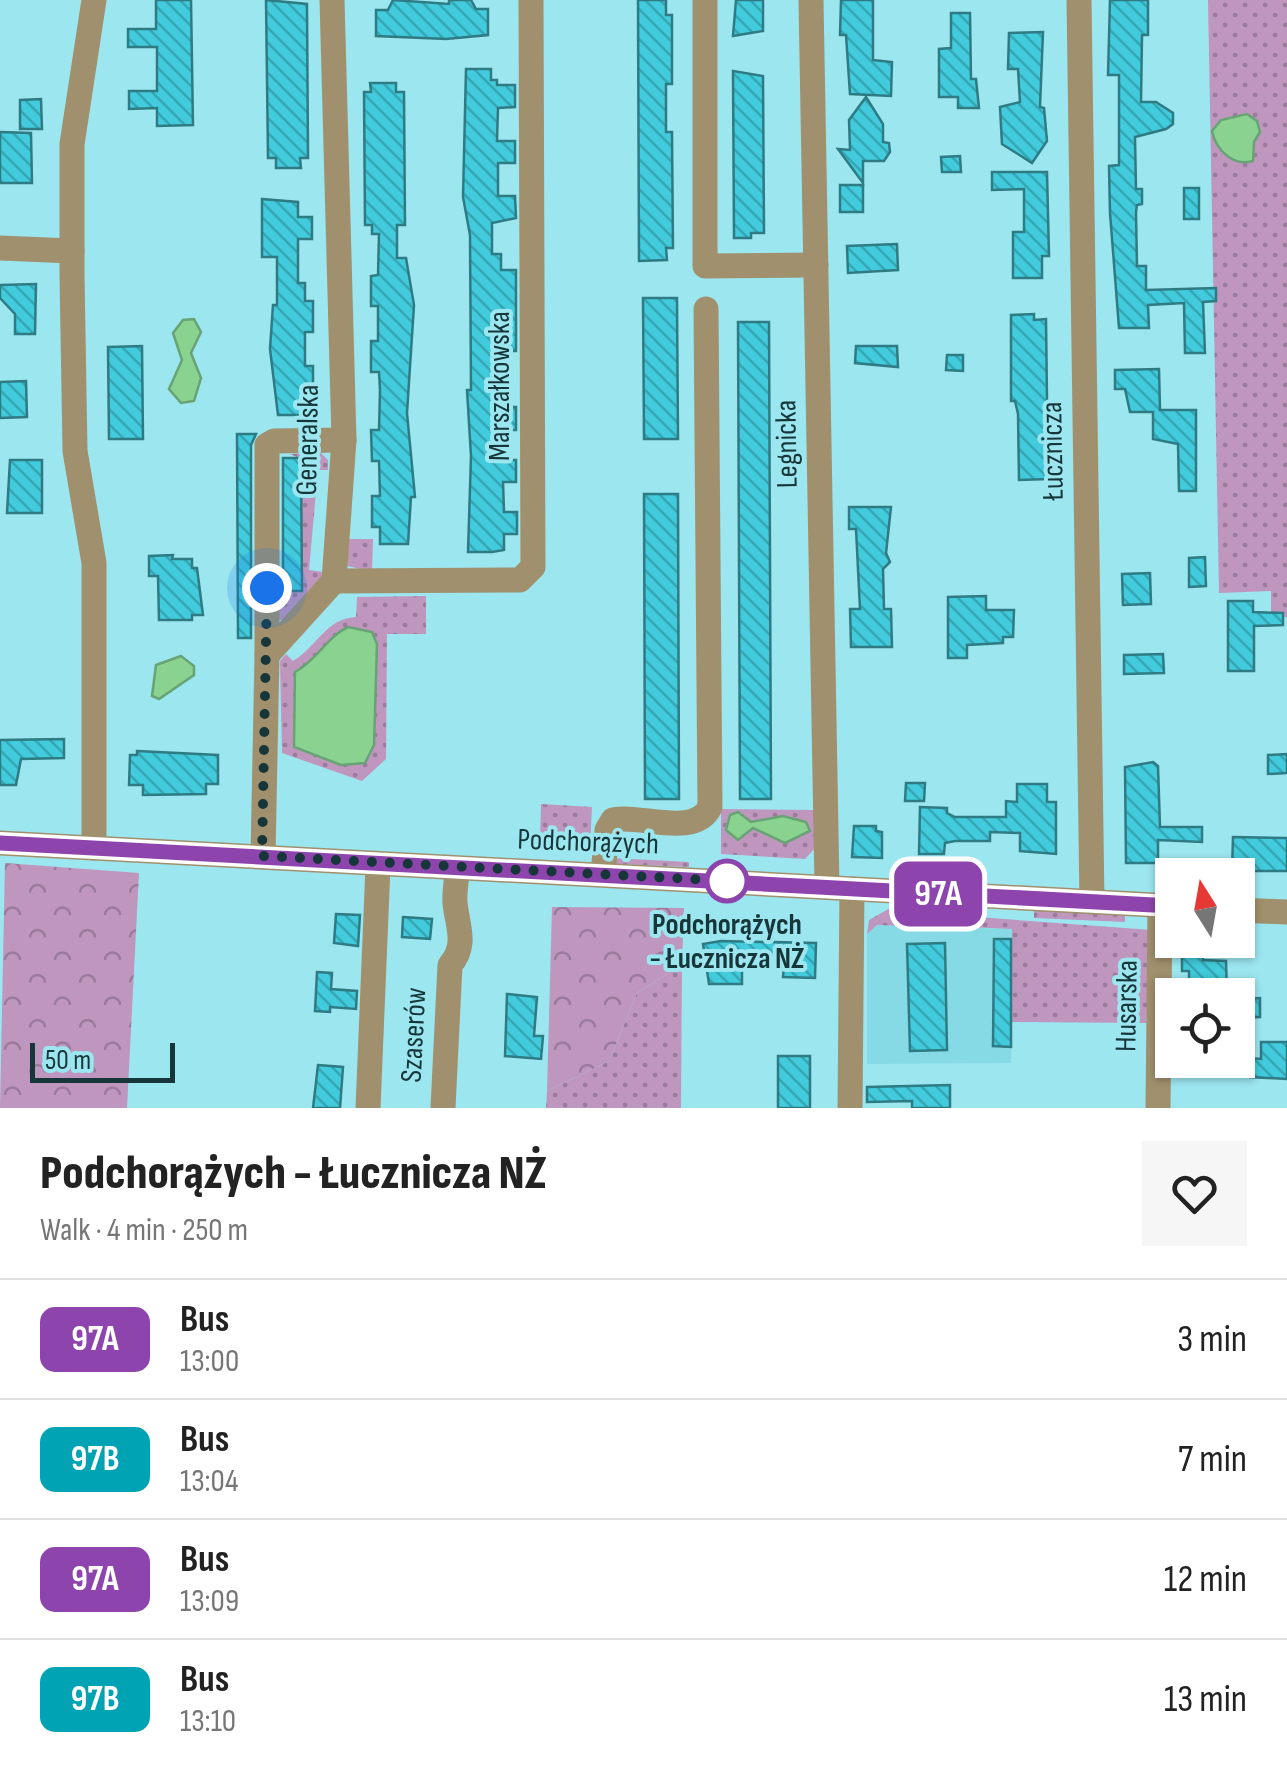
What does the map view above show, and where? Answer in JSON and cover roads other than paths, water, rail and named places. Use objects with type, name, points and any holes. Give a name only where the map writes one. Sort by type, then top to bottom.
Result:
[{"type":"street","points":[[94,0],[74,116],[72,251],[75,450],[94,562],[94,848]]},
{"type":"street","name":"Generalska","points":[[332,0],[344,440],[334,581]]},
{"type":"street","name":"Marszałkowska","points":[[334,581],[520,580],[533,567],[531,0]]},
{"type":"street","points":[[705,0],[705,266],[816,265]]},
{"type":"street","name":"Legnicka","points":[[811,0],[816,265],[850,1108]]},
{"type":"street","name":"Łucznicza","points":[[1079,0],[1092,902]]},
{"type":"street","points":[[0,248],[72,251]]},
{"type":"street","points":[[603,874],[607,830],[613,820],[691,822],[706,815],[710,807],[706,309]]},
{"type":"street","points":[[262,856],[267,445],[274,440],[344,440]]},
{"type":"street","points":[[267,655],[334,581]]},
{"type":"street","name":"Podchorążych","points":[[0,842],[378,866],[603,874],[1155,905]]},
{"type":"street","points":[[368,1108],[378,866]]},
{"type":"street","name":"Szaserów","points":[[443,1108],[450,965],[460,949],[461,924],[454,907],[457,869]]},
{"type":"street","points":[[1255,911],[1287,912]]},
{"type":"street","name":"Husarska","points":[[1158,1108],[1164,958]]},
{"type":"place","name":"Podchorążych - Łucznicza NŻ","points":[[727,881]]}]
